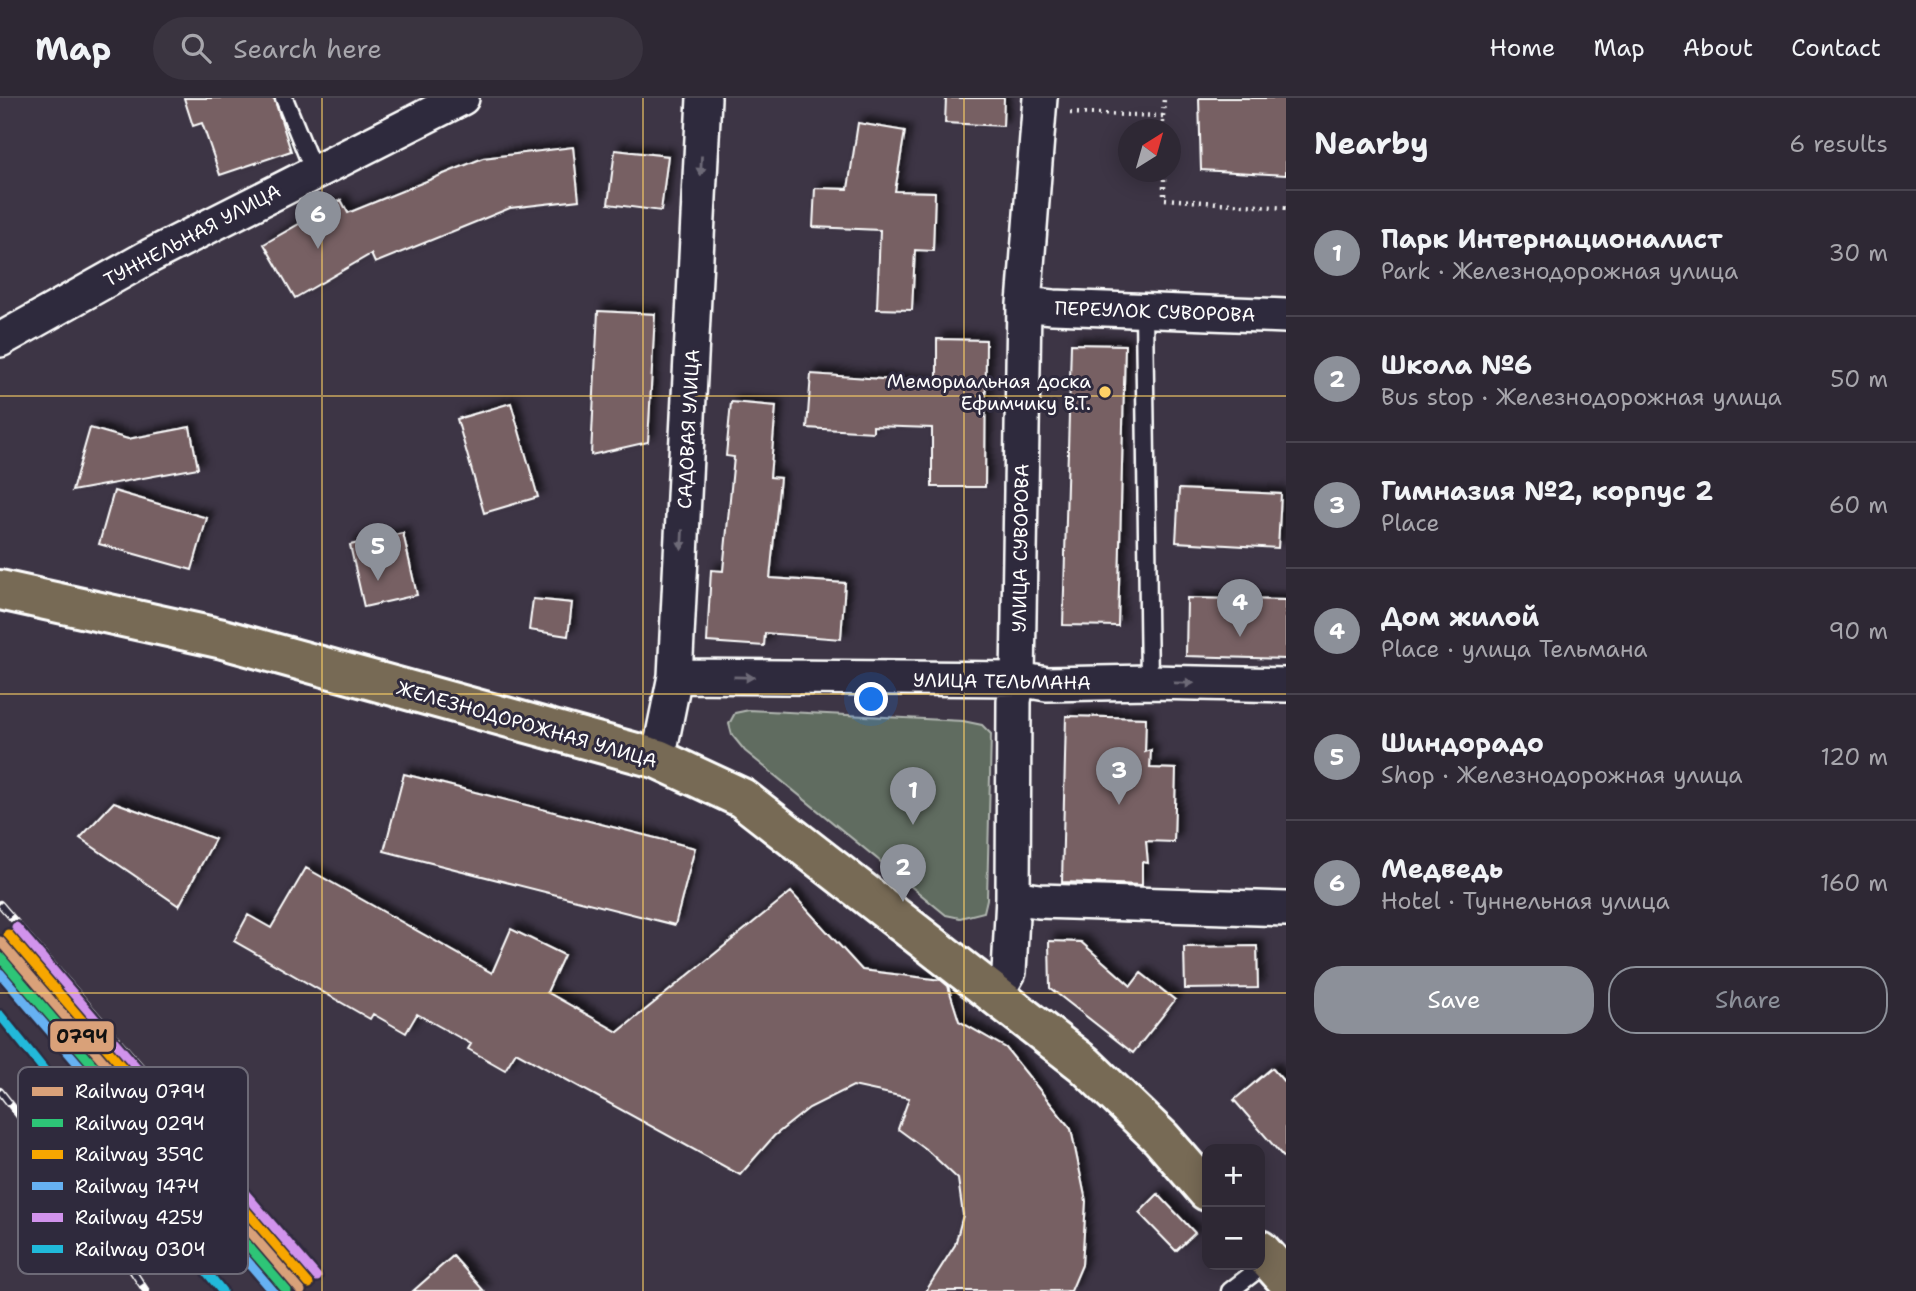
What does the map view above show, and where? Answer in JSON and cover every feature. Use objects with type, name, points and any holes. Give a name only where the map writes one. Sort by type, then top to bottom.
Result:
[{"type":"highway","name":"ЖЕЛЕЗНОДОРОЖНАЯ УЛИЦА","points":[[0,590],[223,639],[658,759],[742,798],[1084,1064],[1161,1138],[1202,1185]]},
{"type":"street","name":"ТУННЕЛЬНАЯ УЛИЦА","points":[[0,340],[150,256],[462,98]]},
{"type":"street","name":"САДОВАЯ УЛИЦА","points":[[658,759],[676,676],[705,98]]},
{"type":"street","name":"УЛИЦА СУВОРОВА","points":[[996,995],[1009,972],[1013,897],[1014,701],[1018,679],[1024,304],[1054,105]]},
{"type":"street","name":"ПЕРЕУЛОК СУВОРОВА","points":[[1024,304],[1286,316]]},
{"type":"street","name":"УЛИЦА ТЕЛЬМАНА","points":[[676,676],[1018,679],[1047,684],[1149,682],[1286,685]]},
{"type":"street","points":[[1013,897],[1039,901],[1286,909]]},
{"type":"lane","points":[[284,98],[314,172]]},
{"type":"lane","points":[[1144,311],[1149,682]]},
{"type":"lane","points":[[1230,1291],[1272,1263]]},
{"type":"path","points":[[1054,105],[1163,116],[1164,98]]},
{"type":"path","points":[[1164,182],[1164,199],[1286,208]]},
{"type":"green space","points":[[749,710],[963,721],[982,725],[991,734],[987,899],[984,912],[960,918],[946,915],[745,751],[732,735],[729,724],[735,713]]},
{"type":"building","points":[[184,98],[274,98],[291,151],[220,175],[202,123],[193,126]]},
{"type":"building","points":[[946,98],[1004,98],[1003,126],[945,123]]},
{"type":"building","points":[[1199,98],[1286,98],[1286,175],[1201,170]]},
{"type":"building","points":[[858,123],[905,131],[895,191],[935,192],[933,251],[915,250],[912,310],[877,309],[880,230],[813,227],[815,188],[848,189]]},
{"type":"building","points":[[573,147],[579,200],[510,208],[375,263],[371,254],[295,298],[264,244],[341,200],[348,213],[483,158]]},
{"type":"building","points":[[615,150],[668,156],[661,211],[608,204]]},
{"type":"building","points":[[598,311],[655,314],[648,442],[591,455]]},
{"type":"building","points":[[937,339],[986,340],[985,487],[932,487],[932,428],[873,426],[873,432],[807,428],[811,374],[937,383]]},
{"type":"building","points":[[1071,344],[1125,345],[1118,626],[1063,625]]},
{"type":"building","points":[[731,402],[776,406],[770,477],[780,478],[770,578],[845,583],[841,639],[765,633],[764,646],[707,642],[711,570],[723,571],[734,457],[726,456]]},
{"type":"building","points":[[511,403],[538,497],[484,513],[457,419]]},
{"type":"building","points":[[190,427],[198,468],[72,491],[90,428],[128,439]]},
{"type":"building","points":[[1179,489],[1281,494],[1278,548],[1176,542]]},
{"type":"building","points":[[114,491],[207,518],[192,570],[99,544]]},
{"type":"building","points":[[403,533],[417,595],[364,607],[350,545]]},
{"type":"building","points":[[1187,598],[1286,600],[1286,659],[1186,656]]},
{"type":"building","points":[[533,599],[572,603],[568,636],[529,630]]},
{"type":"building","points":[[1066,716],[1146,718],[1145,752],[1151,750],[1150,768],[1176,769],[1174,842],[1146,841],[1148,863],[1142,862],[1142,885],[1062,882]]},
{"type":"building","points":[[404,774],[695,848],[675,925],[384,851]]},
{"type":"building","points":[[114,802],[215,839],[179,906],[80,838]]},
{"type":"building","points":[[306,868],[492,973],[511,929],[564,955],[547,992],[618,1032],[791,892],[862,970],[941,980],[948,986],[959,1021],[1006,1048],[1071,1129],[1086,1201],[1082,1265],[1071,1291],[926,1291],[955,1245],[963,1215],[958,1179],[928,1151],[898,1129],[909,1098],[853,1086],[809,1108],[774,1136],[740,1175],[516,1052],[505,1070],[468,1049],[471,1044],[417,1014],[406,1033],[373,1014],[370,1019],[234,941],[248,915],[271,928]]},
{"type":"building","points":[[1049,941],[1081,942],[1131,986],[1141,973],[1175,1000],[1133,1053],[1050,988]]},
{"type":"building","points":[[1257,946],[1258,988],[1185,989],[1184,947]]},
{"type":"building","points":[[1272,1068],[1286,1084],[1286,1160],[1234,1100]]},
{"type":"building","points":[[1158,1194],[1195,1233],[1176,1251],[1139,1213]]},
{"type":"building","points":[[453,1256],[484,1291],[413,1291]]},
{"type":"railway","points":[[0,904],[141,1067]]},
{"type":"railway","points":[[0,1091],[18,1114]]},
{"type":"railway","points":[[135,1274],[146,1291]]},
{"type":"rail line","name":"425У","points":[[16,927],[136,1067]]},
{"type":"rail line","name":"359С","points":[[8,934],[122,1067]]},
{"type":"rail line","name":"079Ч","points":[[0,941],[108,1067]]},
{"type":"rail line","name":"029Ч","points":[[0,957],[95,1067]]},
{"type":"rail line","name":"147Ч","points":[[0,973],[81,1067]]},
{"type":"rail line","name":"030Ч","points":[[0,1015],[42,1067]]},
{"type":"rail line","name":"425У","points":[[248,1197],[317,1277]]},
{"type":"rail line","name":"359С","points":[[248,1213],[309,1284]]},
{"type":"rail line","name":"079Ч","points":[[248,1229],[301,1291]]},
{"type":"rail line","name":"029Ч","points":[[248,1246],[287,1291]]},
{"type":"rail line","name":"147Ч","points":[[248,1262],[273,1291]]},
{"type":"rail line","name":"030Ч","points":[[208,1274],[222,1291]]},
{"type":"place","name":"Медведь","points":[[318,249]]},
{"type":"place","name":"Мемориальная доска Ефимчику В.Т.","points":[[1105,392]]},
{"type":"place","name":"Шиндорадо","points":[[378,581]]},
{"type":"place","name":"Дом жилой","points":[[1240,637]]},
{"type":"place","name":"Гимназия №2, корпус 2","points":[[1119,805]]},
{"type":"place","name":"Парк Интернационалист","points":[[913,825]]},
{"type":"place","name":"Школа №6","points":[[903,902]]}]
